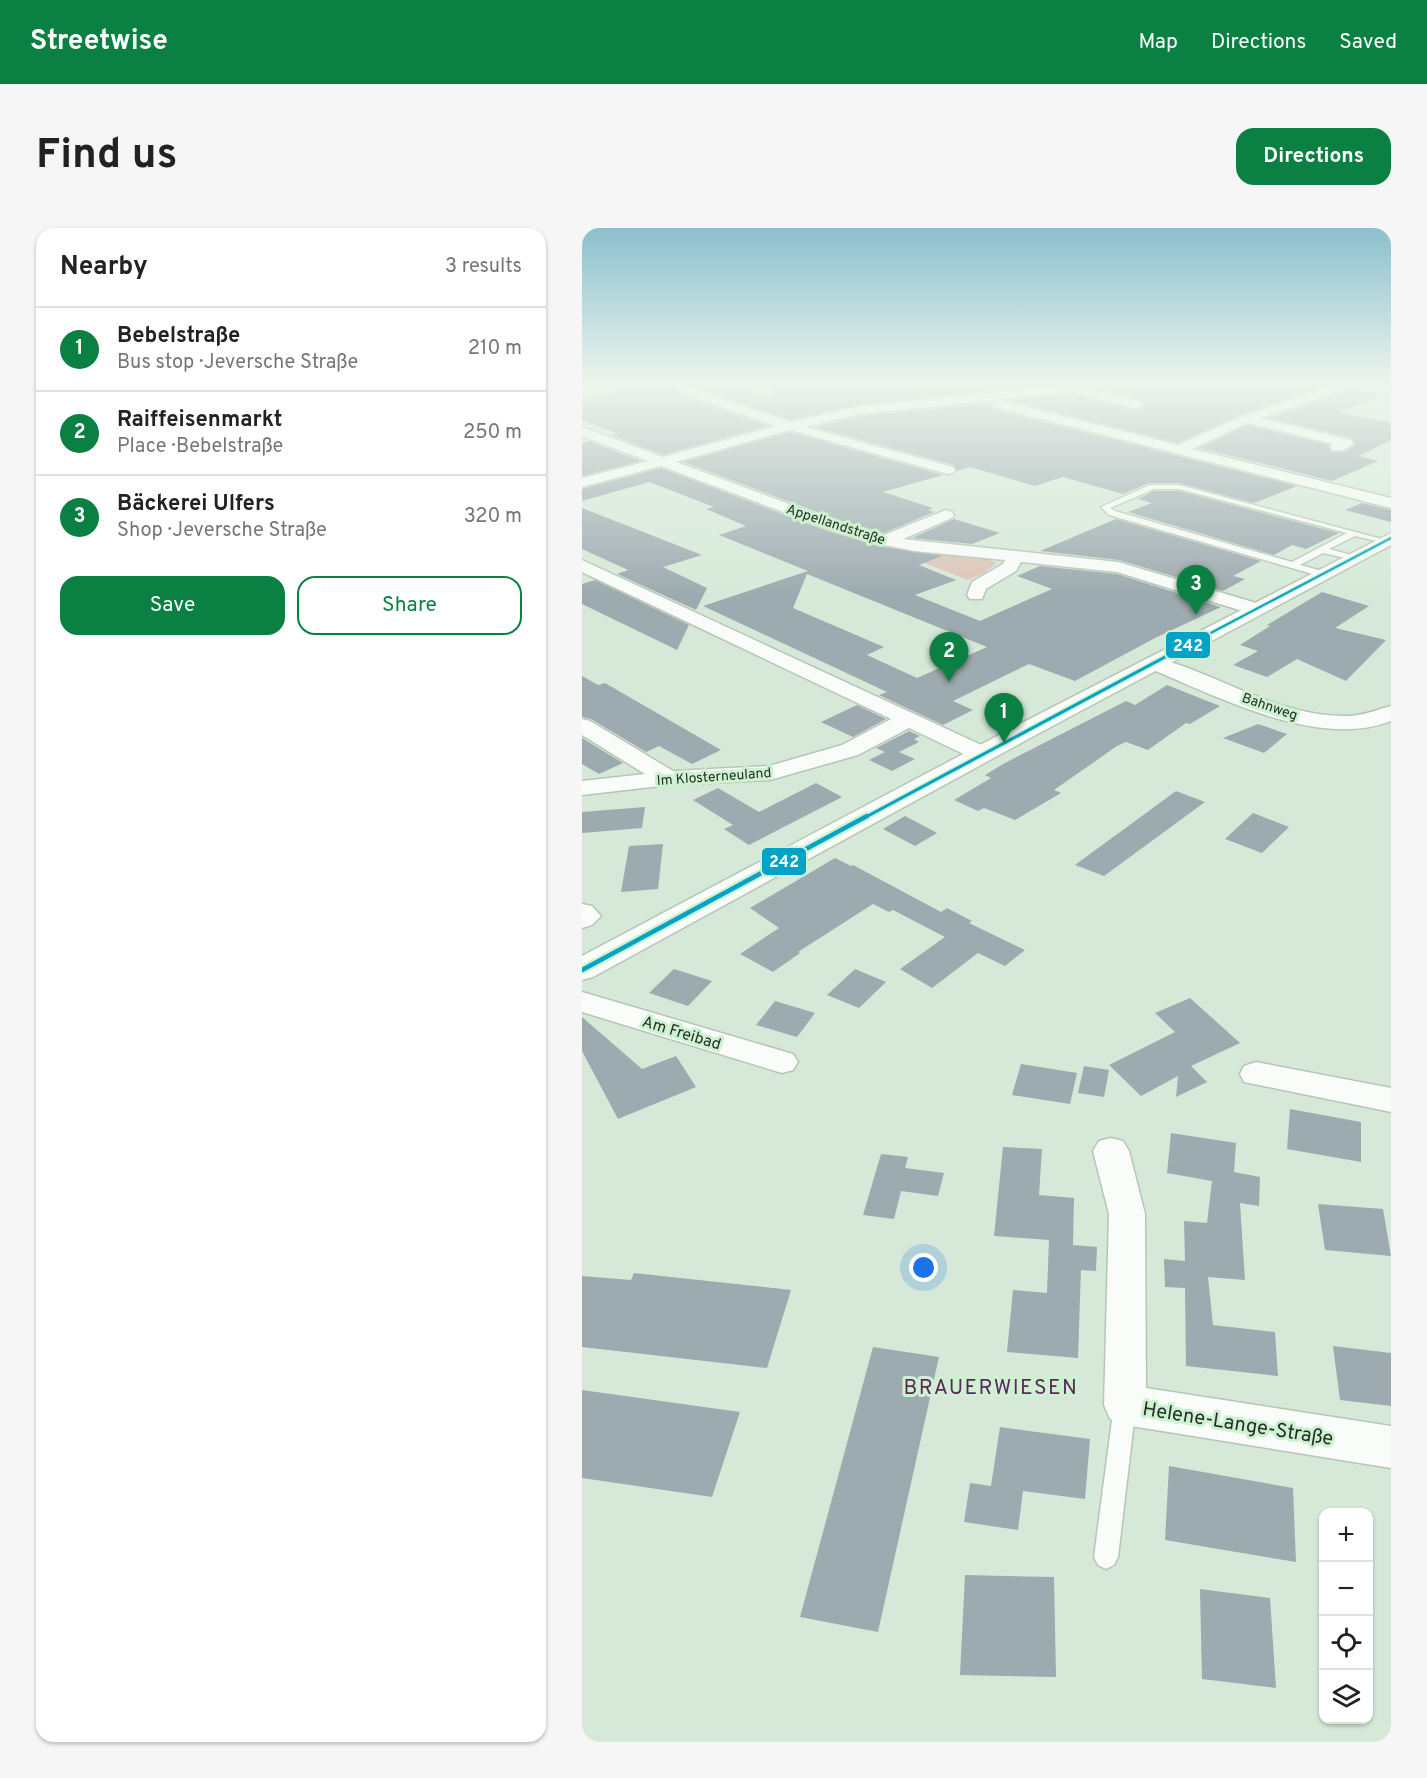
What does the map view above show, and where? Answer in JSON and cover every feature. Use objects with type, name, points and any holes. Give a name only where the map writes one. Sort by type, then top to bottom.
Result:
[{"type":"street","name":"Appellandstraße","points":[[645,455],[829,524],[885,540],[914,546],[1118,567],[1256,609]]},
{"type":"street","points":[[582,483],[690,455]]},
{"type":"street","points":[[891,455],[948,470]]},
{"type":"street","points":[[1197,455],[1391,503]]},
{"type":"street","points":[[885,540],[946,515]]},
{"type":"street","points":[[582,970],[981,754],[1256,609],[1322,562],[1352,558],[1388,540]]},
{"type":"street","points":[[976,595],[978,586],[1010,567],[1016,555]]},
{"type":"street","points":[[582,565],[981,754]]},
{"type":"street","name":"Bahnweg","points":[[1153,663],[1281,712],[1320,721],[1369,721],[1391,713]]},
{"type":"street","name":"Im Klosterneuland","points":[[582,788],[669,778],[770,773],[850,750],[907,720]]},
{"type":"street","points":[[582,726],[669,778]]},
{"type":"street","points":[[582,912],[587,916],[582,919]]},
{"type":"street","name":"Am Freibad","points":[[582,1002],[782,1062]]},
{"type":"street","points":[[1256,1074],[1391,1100]]},
{"type":"street","name":"Helene-Lange-Straße","points":[[1111,1151],[1127,1214],[1125,1405],[1391,1447]]},
{"type":"lane","points":[[1354,533],[1322,562],[1293,565],[1112,513],[1105,507],[1153,487],[1179,487],[1388,540]]},
{"type":"lane","points":[[1293,565],[1322,562]]},
{"type":"lane","points":[[1106,1557],[1125,1405]]},
{"type":"shaded area","points":[[929,551],[978,556],[997,563],[984,573],[968,580],[912,558]]},
{"type":"building","points":[[582,455],[624,455],[641,461],[582,476]]},
{"type":"building","points":[[709,455],[871,455],[943,475],[883,492],[933,508],[928,510],[934,512],[884,533],[836,519],[683,462]]},
{"type":"building","points":[[916,455],[1173,455],[1297,486],[1254,503],[1179,483],[1149,483],[1123,494],[1063,477],[1035,486],[970,467],[957,471],[954,465]]},
{"type":"building","points":[[1226,455],[1362,455],[1359,456],[1378,461],[1332,481]]},
{"type":"building","points":[[661,468],[822,529],[878,546],[942,556],[919,565],[956,580],[915,595],[980,621],[1052,589],[1017,576],[1040,566],[1117,574],[1221,607],[1155,638],[1075,681],[1029,664],[953,701],[973,710],[943,725],[879,695],[887,692],[703,606],[808,571],[719,535],[746,526],[706,509],[714,507],[649,482],[582,501],[582,489]],"holes":[[[807,574],[987,647],[917,678],[867,655],[884,647],[793,608]]]},
{"type":"building","points":[[1154,491],[1179,491],[1339,533],[1306,549],[1292,545],[1274,555],[1128,512],[1152,503],[1138,499]]},
{"type":"building","points":[[1362,503],[1391,510],[1391,522],[1345,510]]},
{"type":"building","points":[[582,508],[702,555],[663,567],[707,588],[696,610],[617,574],[628,570],[582,549]]},
{"type":"building","points":[[954,519],[1000,533],[972,544],[912,538]]},
{"type":"building","points":[[1116,519],[1261,561],[1233,576],[1245,579],[1223,591],[1119,560],[1040,551]]},
{"type":"building","points":[[595,580],[689,625],[677,650],[582,604],[582,584]]},
{"type":"building","points":[[1322,592],[1369,606],[1335,628],[1386,640],[1346,681],[1297,659],[1267,677],[1233,665],[1258,651],[1240,645],[1270,626],[1267,625]]},
{"type":"building","points":[[582,676],[598,685],[605,683],[721,750],[692,764],[659,746],[646,752],[591,719],[582,717]]},
{"type":"building","points":[[1167,685],[1220,706],[1190,724],[1186,723],[1148,750],[1126,742],[1117,746],[1054,790],[1061,793],[1015,820],[984,808],[978,811],[954,800],[991,778],[985,775],[1003,764],[1126,701],[1135,705]]},
{"type":"building","points":[[857,705],[886,719],[853,737],[821,722]]},
{"type":"building","points":[[1258,724],[1287,734],[1264,753],[1223,738]]},
{"type":"building","points":[[909,731],[920,736],[914,739],[919,742],[899,752],[915,759],[892,771],[869,760],[885,752],[876,748]]},
{"type":"building","points":[[582,738],[623,763],[599,774],[582,764]]},
{"type":"building","points":[[816,783],[842,797],[749,845],[724,829],[733,825],[693,800],[718,788],[759,812]]},
{"type":"building","points":[[1176,791],[1205,802],[1104,876],[1075,865]]},
{"type":"building","points":[[645,807],[642,828],[582,833],[582,812]]},
{"type":"building","points":[[1253,813],[1289,827],[1262,853],[1225,839]]},
{"type":"building","points":[[905,816],[937,833],[915,846],[883,829]]},
{"type":"building","points":[[663,844],[658,889],[621,892],[629,846]]},
{"type":"building","points":[[835,858],[853,865],[941,912],[947,908],[972,921],[969,923],[1025,950],[1005,966],[978,953],[932,988],[900,969],[945,937],[893,910],[889,912],[873,904],[798,952],[800,953],[773,972],[740,954],[779,928],[750,908]]},
{"type":"building","points":[[674,969],[712,981],[688,1006],[649,993]]},
{"type":"building","points":[[855,969],[886,982],[859,1008],[827,995]]},
{"type":"building","points":[[1190,998],[1240,1043],[1191,1066],[1207,1082],[1176,1097],[1178,1076],[1141,1096],[1109,1065],[1175,1032],[1155,1013]]},
{"type":"building","points":[[775,1001],[815,1013],[797,1037],[756,1025]]},
{"type":"building","points":[[582,1017],[642,1069],[676,1056],[696,1087],[618,1119],[582,1051]]},
{"type":"building","points":[[1021,1064],[1077,1073],[1070,1104],[1012,1095]]},
{"type":"building","points":[[1084,1066],[1109,1070],[1104,1097],[1078,1093]]},
{"type":"building","points":[[1290,1109],[1361,1122],[1361,1162],[1287,1149]]},
{"type":"building","points":[[1171,1133],[1236,1143],[1234,1172],[1260,1177],[1259,1206],[1240,1203],[1245,1280],[1208,1277],[1213,1325],[1275,1332],[1278,1376],[1186,1366],[1185,1288],[1165,1287],[1164,1259],[1185,1261],[1184,1221],[1207,1223],[1212,1181],[1167,1173]]},
{"type":"building","points":[[1003,1147],[1042,1149],[1039,1195],[1074,1198],[1073,1245],[1097,1247],[1096,1271],[1081,1270],[1078,1358],[1007,1352],[1013,1290],[1047,1293],[1049,1240],[994,1236]]},
{"type":"building","points":[[881,1154],[908,1157],[905,1168],[944,1173],[938,1196],[901,1191],[894,1219],[863,1215]]},
{"type":"building","points":[[1318,1204],[1383,1209],[1391,1256],[1325,1250]]},
{"type":"building","points":[[634,1273],[791,1290],[767,1368],[582,1347],[582,1276],[631,1280]]},
{"type":"building","points":[[1333,1346],[1391,1353],[1391,1406],[1340,1400]]},
{"type":"building","points":[[873,1347],[939,1357],[878,1632],[800,1617]]},
{"type":"building","points":[[582,1390],[740,1412],[712,1497],[582,1478]]},
{"type":"building","points":[[1000,1427],[1090,1439],[1085,1499],[1023,1491],[1018,1530],[964,1522],[970,1483],[991,1486]]},
{"type":"building","points":[[1169,1466],[1293,1488],[1296,1562],[1165,1540]]},
{"type":"building","points":[[965,1575],[1054,1577],[1056,1677],[960,1675]]},
{"type":"building","points":[[1200,1589],[1270,1598],[1276,1688],[1202,1679]]},
{"type":"transit line","name":"242","points":[[582,970],[1023,732],[1391,538]]},
{"type":"place","name":"Bäckerei Ulfers","points":[[1196,615]]},
{"type":"place","name":"Raiffeisenmarkt","points":[[949,682]]},
{"type":"place","name":"Bebelstraße","points":[[1004,743]]},
{"type":"district","name":"BRAUERWIESEN","points":[[991,1387]]}]
